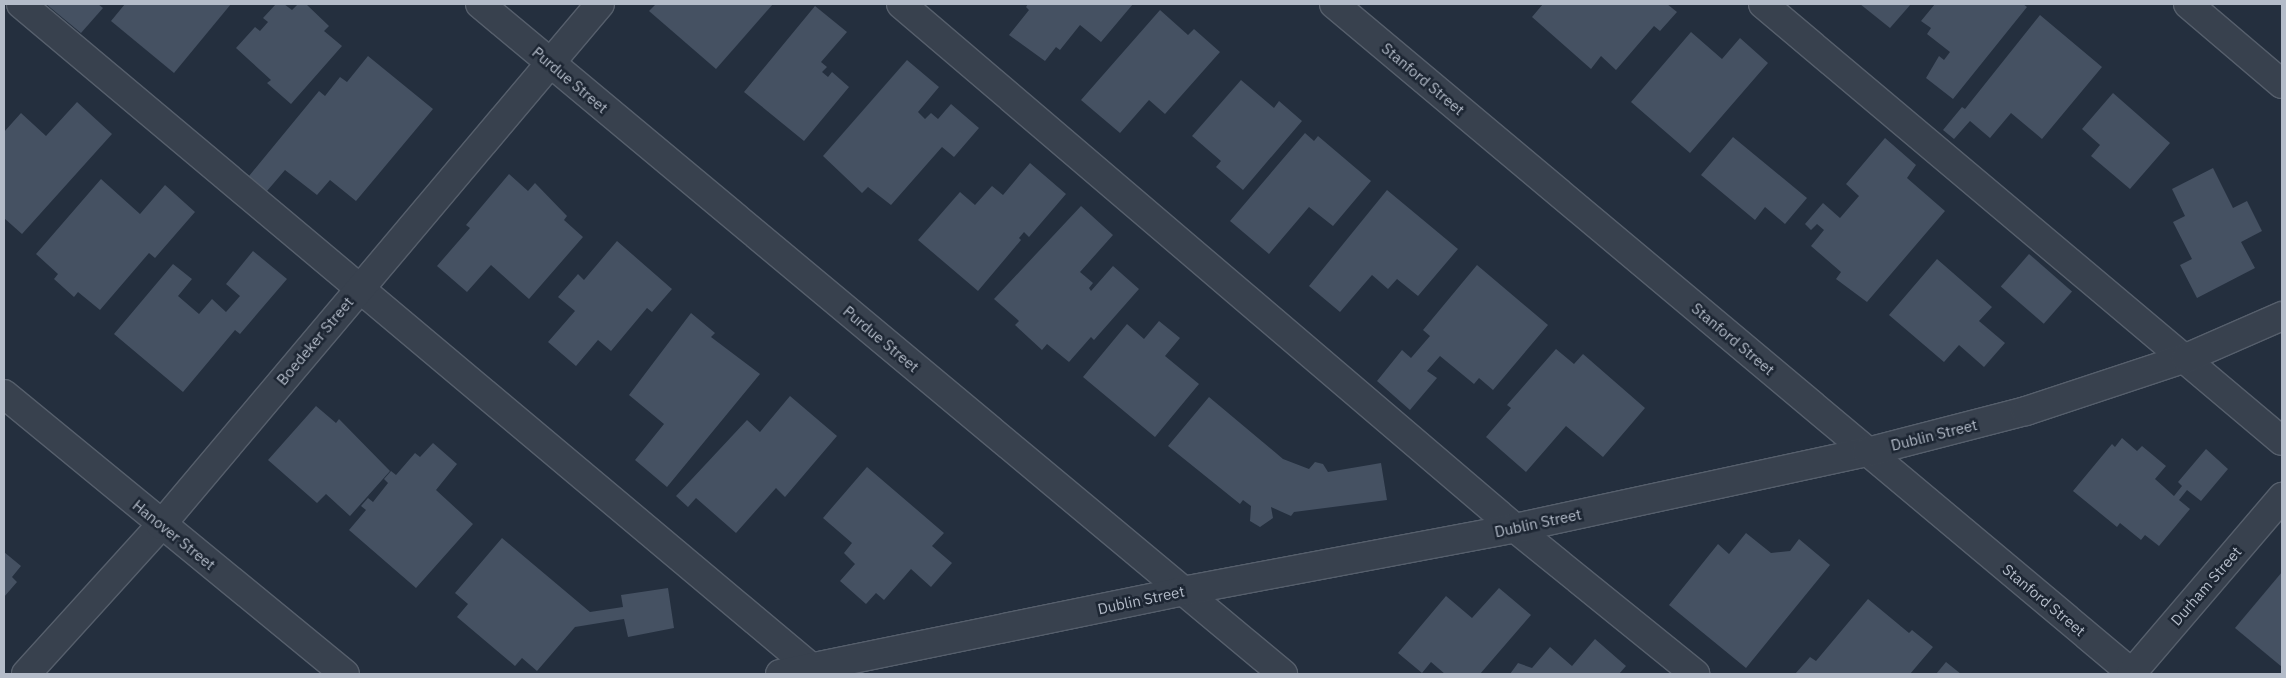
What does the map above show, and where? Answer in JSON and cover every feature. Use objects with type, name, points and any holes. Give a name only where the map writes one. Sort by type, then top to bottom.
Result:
[{"type":"street","points":[[21,4],[360,286],[815,671]]},
{"type":"street","name":"Purdue Street","points":[[480,4],[1282,674]]},
{"type":"street","name":"Boedeker Street","points":[[26,674],[161,525],[360,286],[600,4]]},
{"type":"street","points":[[902,4],[1515,528],[1695,674]]},
{"type":"street","name":"Stanford Street","points":[[1334,4],[2132,674]]},
{"type":"street","points":[[1763,4],[2186,358],[2282,441]]},
{"type":"street","points":[[2188,4],[2282,84]]},
{"type":"street","name":"Dublin Street","points":[[780,674],[815,671],[1184,591],[1515,528],[1867,452],[2026,411],[2186,358],[2282,316]]},
{"type":"street","name":"Hanover Street","points":[[4,394],[161,525],[345,674]]},
{"type":"street","name":"Durham Street","points":[[2132,674],[2282,498]]},
{"type":"building","points":[[46,4],[98,4],[103,8],[81,33]]},
{"type":"building","points":[[125,4],[231,4],[174,73],[111,21]]},
{"type":"building","points":[[276,4],[284,4],[292,10],[298,4],[306,4],[329,26],[324,31],[342,46],[291,104],[267,83],[271,80],[236,48],[255,27],[260,31],[268,22],[263,18]]},
{"type":"building","points":[[656,4],[773,4],[716,69],[649,11]]},
{"type":"building","points":[[1028,4],[1133,4],[1101,42],[1080,25],[1060,50],[1056,47],[1045,61],[1009,35],[1029,10],[1026,7]]},
{"type":"building","points":[[1543,4],[1667,4],[1677,12],[1660,31],[1654,26],[1616,70],[1601,56],[1591,69],[1532,17]]},
{"type":"building","points":[[1860,4],[1911,4],[1890,28]]},
{"type":"building","points":[[1935,4],[2023,4],[2027,7],[1953,99],[1926,78],[1939,56],[1944,60],[1950,52],[1927,34],[1931,28],[1921,21]]},
{"type":"building","points":[[815,6],[847,32],[821,62],[827,67],[822,72],[828,77],[832,72],[849,87],[804,141],[744,92]]},
{"type":"building","points":[[1160,10],[1188,35],[1194,29],[1220,52],[1165,114],[1149,100],[1120,133],[1081,100]]},
{"type":"building","points":[[2040,15],[2102,67],[2042,139],[2011,113],[1990,138],[1970,121],[1954,139],[1943,130],[1962,107],[1965,109]]},
{"type":"building","points":[[1691,32],[1722,59],[1740,38],[1768,63],[1690,153],[1631,102]]},
{"type":"building","points":[[368,56],[433,109],[356,201],[330,180],[317,195],[285,170],[267,191],[249,176],[319,91],[325,96],[340,77],[347,82]]},
{"type":"building","points":[[907,60],[939,87],[918,112],[925,119],[931,113],[938,119],[951,104],[979,128],[954,157],[942,147],[891,205],[868,187],[862,193],[823,156]]},
{"type":"building","points":[[1241,80],[1274,108],[1279,101],[1302,121],[1243,190],[1216,167],[1221,161],[1192,136]]},
{"type":"building","points":[[2113,93],[2170,143],[2130,189],[2091,156],[2100,145],[2082,129]]},
{"type":"building","points":[[77,102],[112,134],[22,234],[4,218],[4,132],[21,113],[46,136]]},
{"type":"building","points":[[1305,133],[1314,141],[1318,136],[1371,181],[1333,226],[1309,207],[1269,254],[1230,221]]},
{"type":"building","points":[[1733,137],[1807,198],[1785,224],[1765,207],[1755,220],[1701,175]]},
{"type":"building","points":[[1885,138],[1916,165],[1907,178],[1945,211],[1867,302],[1836,279],[1841,272],[1811,246],[1824,230],[1817,224],[1811,230],[1805,224],[1823,203],[1840,218],[1859,196],[1846,184]]},
{"type":"building","points":[[1030,163],[1066,194],[1029,237],[1024,232],[1019,238],[1021,240],[978,291],[918,240],[960,192],[975,205],[992,186],[1003,195]]},
{"type":"building","points":[[2213,168],[2233,208],[2247,201],[2262,231],[2241,242],[2255,268],[2197,298],[2180,265],[2192,259],[2173,222],[2185,216],[2172,189]]},
{"type":"building","points":[[509,174],[528,191],[535,183],[567,216],[564,220],[583,237],[529,299],[491,265],[467,292],[437,266],[470,228],[466,225]]},
{"type":"building","points":[[101,179],[140,214],[165,185],[195,212],[155,258],[149,253],[100,310],[78,292],[74,297],[54,279],[58,274],[36,254]]},
{"type":"building","points":[[1387,190],[1458,249],[1418,296],[1397,279],[1388,289],[1372,275],[1340,312],[1309,286]]},
{"type":"building","points":[[1081,206],[1113,235],[1080,272],[1093,283],[1089,288],[1091,291],[1113,266],[1139,289],[1094,340],[1091,337],[1069,362],[1047,344],[1042,350],[1015,325],[1019,321],[994,299]]},
{"type":"building","points":[[617,241],[672,289],[652,312],[647,308],[611,351],[598,340],[576,366],[548,342],[575,311],[558,297],[578,274],[584,280]]},
{"type":"building","points":[[253,251],[287,279],[240,334],[235,330],[183,392],[114,334],[173,264],[192,279],[178,296],[199,314],[212,299],[226,312],[240,296],[226,284]]},
{"type":"building","points":[[2029,254],[2072,291],[2044,324],[2001,286]]},
{"type":"building","points":[[1937,259],[1992,307],[1979,321],[2005,343],[1984,367],[1959,345],[1944,362],[1889,315]]},
{"type":"building","points":[[1477,265],[1548,325],[1493,390],[1479,378],[1474,384],[1440,356],[1427,371],[1437,378],[1410,410],[1377,381],[1402,350],[1411,358],[1430,336],[1423,330]]},
{"type":"building","points":[[691,313],[715,333],[711,337],[760,374],[667,487],[635,460],[664,424],[629,395]]},
{"type":"building","points":[[1159,321],[1180,338],[1165,356],[1199,384],[1155,437],[1083,377],[1127,324],[1144,339]]},
{"type":"building","points":[[1556,349],[1574,364],[1583,354],[1645,408],[1603,457],[1566,426],[1526,472],[1486,437],[1511,408],[1507,405]]},
{"type":"building","points":[[790,396],[837,436],[785,497],[776,488],[736,533],[696,498],[688,507],[676,496],[747,420],[760,432]]},
{"type":"building","points":[[1209,397],[1283,459],[1309,469],[1315,462],[1323,464],[1328,472],[1381,463],[1387,500],[1294,512],[1291,516],[1271,507],[1273,518],[1260,527],[1250,521],[1251,506],[1243,500],[1240,504],[1168,446]]},
{"type":"building","points":[[316,406],[336,423],[339,419],[390,471],[350,516],[326,494],[317,503],[268,460]]},
{"type":"building","points":[[2122,438],[2137,451],[2142,446],[2166,466],[2155,479],[2174,496],[2182,486],[2178,482],[2206,449],[2228,469],[2201,501],[2187,490],[2179,500],[2190,509],[2159,546],[2145,535],[2141,540],[2120,523],[2117,527],[2073,491],[2112,444],[2115,447]]},
{"type":"building","points":[[433,443],[457,464],[436,490],[473,524],[416,588],[349,530],[366,510],[361,506],[368,498],[373,502],[388,483],[384,479],[391,471],[396,475],[415,453],[420,457]]},
{"type":"building","points":[[867,467],[944,533],[932,546],[952,563],[931,587],[911,569],[884,600],[876,593],[866,604],[840,581],[855,564],[844,553],[852,543],[823,518]]},
{"type":"building","points":[[1746,533],[1771,553],[1790,551],[1799,539],[1830,565],[1746,668],[1669,605],[1718,544],[1729,554]]},
{"type":"building","points":[[502,538],[590,612],[623,607],[621,595],[668,588],[674,628],[628,637],[624,619],[575,627],[537,671],[522,658],[515,666],[457,617],[468,604],[455,593]]},
{"type":"building","points":[[4,552],[21,566],[12,577],[17,582],[4,597]]},
{"type":"building","points":[[2282,572],[2282,667],[2235,628]]},
{"type":"building","points":[[1499,588],[1531,615],[1480,674],[1445,674],[1431,662],[1422,673],[1398,653],[1446,596],[1472,618]]},
{"type":"building","points":[[1868,599],[1909,633],[1912,630],[1933,647],[1910,674],[1795,674],[1810,657],[1816,661]]},
{"type":"building","points":[[1595,639],[1626,666],[1619,674],[1510,674],[1518,663],[1532,668],[1550,647],[1572,666]]},
{"type":"building","points":[[1946,662],[1961,674],[1936,674]]}]
